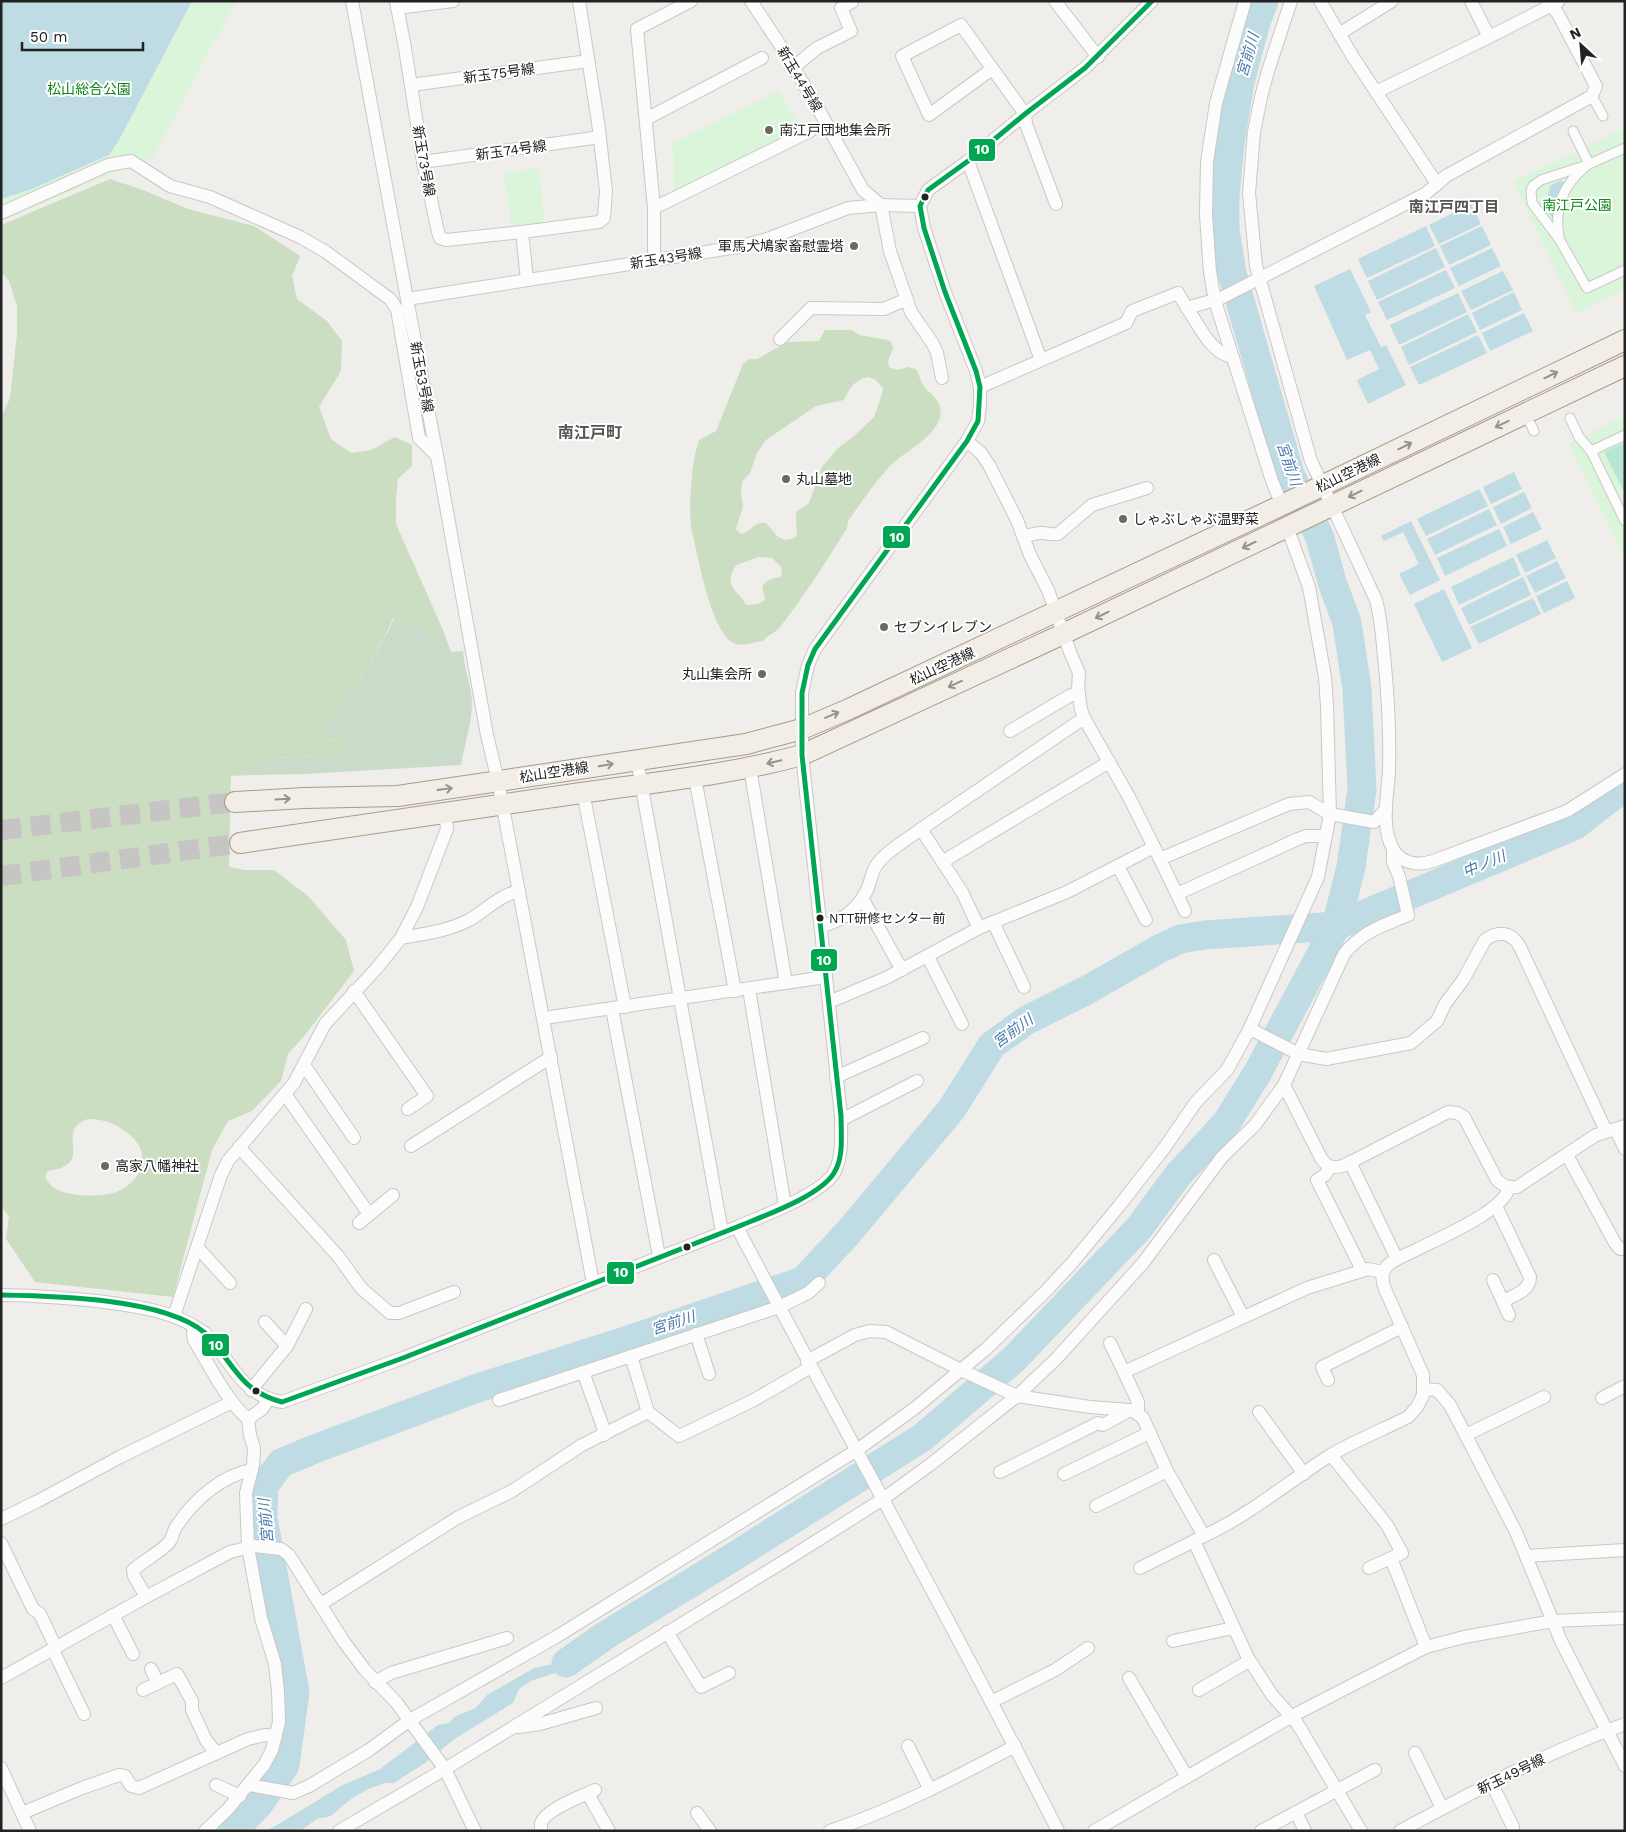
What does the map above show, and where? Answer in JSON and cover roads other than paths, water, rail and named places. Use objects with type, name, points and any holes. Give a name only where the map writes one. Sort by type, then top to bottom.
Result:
[{"type":"main road","name":"松山空港線","points":[[235,802],[398,796],[746,744],[802,728],[849,709],[1056,613],[1625,340]]},
{"type":"main road","name":"松山空港線","points":[[240,843],[583,792],[695,778],[750,768],[802,755],[1063,634],[1326,508],[1529,421],[1625,366]]},
{"type":"street","name":"新玉53号線","points":[[352,1],[463,589],[487,735],[503,804],[593,1282]]},
{"type":"street","points":[[396,5],[452,1]]},
{"type":"street","name":"新玉73号線","points":[[396,5],[423,162],[440,238],[446,240],[598,222],[604,218],[606,191],[600,137],[579,1]]},
{"type":"street","points":[[654,259],[654,208],[636,29],[691,1]]},
{"type":"street","name":"新玉44号線","points":[[751,1],[794,67],[863,190],[881,205]]},
{"type":"street","points":[[1055,1],[1098,57]]},
{"type":"street","points":[[1,1295],[62,1297],[132,1306],[174,1316],[196,1327],[214,1342],[251,1390],[268,1400],[282,1402],[403,1358],[737,1227],[786,1206],[823,1186],[834,1174],[840,1156],[841,1120],[802,755],[802,692],[808,665],[815,649],[967,441],[978,421],[980,406],[980,388],[976,371],[924,228],[920,206],[928,190],[968,161],[1024,114],[1098,57],[1152,1]]},
{"type":"street","points":[[1245,1],[1216,102],[1207,162],[1206,215],[1210,272],[1233,357],[1272,481],[1285,504]]},
{"type":"street","points":[[339,1831],[443,1766],[512,1728],[791,1557],[881,1495],[931,1464],[1056,1359],[1143,1263],[1222,1157],[1255,1125],[1284,1084],[1294,1052],[1344,954],[1355,941],[1375,928],[1408,915],[1399,876],[1393,862],[1393,850],[1387,828],[1386,810],[1389,770],[1388,698],[1380,617],[1376,600],[1326,508],[1254,282],[1256,266],[1250,211],[1250,185],[1254,132],[1266,80],[1292,1]]},
{"type":"street","points":[[1320,1],[1376,92],[1437,184]]},
{"type":"street","points":[[1339,34],[1392,1]]},
{"type":"street","points":[[1471,1],[1489,37]]},
{"type":"street","points":[[794,67],[818,48],[851,31],[841,8],[852,2]]},
{"type":"street","points":[[1188,308],[1218,299],[1254,282],[1426,194],[1446,176],[1592,96],[1596,86],[1552,3],[1489,37],[1376,92]]},
{"type":"street","points":[[992,69],[929,115],[902,56],[961,25],[1024,114],[1056,204]]},
{"type":"street","points":[[646,119],[762,58]]},
{"type":"street","name":"新玉75号線","points":[[411,85],[588,60]]},
{"type":"street","points":[[1592,96],[1603,116]]},
{"type":"street","points":[[654,208],[810,131]]},
{"type":"street","points":[[1573,131],[1588,164]]},
{"type":"street","name":"新玉74号線","points":[[423,162],[600,137]]},
{"type":"street","points":[[1625,148],[1588,164],[1541,180],[1533,186],[1531,191],[1533,205],[1559,239],[1587,288],[1625,270]]},
{"type":"street","points":[[1,213],[108,165],[131,161],[170,186],[210,197],[300,237],[326,252],[390,299],[396,309],[419,438],[437,456]]},
{"type":"street","points":[[968,161],[1041,360]]},
{"type":"street","points":[[1559,239],[1557,216],[1564,192],[1578,173],[1588,164]]},
{"type":"street","name":"新玉43号線","points":[[407,299],[738,246],[767,239],[848,208],[881,205],[920,206]]},
{"type":"street","points":[[881,205],[890,251],[911,312],[916,322],[933,344],[937,353],[942,378]]},
{"type":"street","points":[[522,232],[528,280]]},
{"type":"street","points":[[980,388],[1126,323],[1132,311],[1178,293],[1214,348],[1225,356],[1233,357]]},
{"type":"street","points":[[780,339],[811,308],[884,308],[907,299]]},
{"type":"street","points":[[1570,418],[1579,437],[1591,451],[1625,521]]},
{"type":"street","points":[[1591,451],[1625,435]]},
{"type":"street","points":[[967,441],[981,452],[1017,520],[1048,590],[1079,673],[1079,693],[1084,718],[1154,847],[1185,911]]},
{"type":"street","points":[[1023,537],[1035,533],[1058,534],[1092,506],[1147,488]]},
{"type":"street","points":[[253,1786],[293,1794],[309,1786],[858,1453],[964,1372],[1072,1263],[1165,1147],[1196,1102],[1227,1070],[1252,1031],[1293,929],[1318,877],[1330,814],[1325,677],[1308,587],[1290,525]]},
{"type":"street","points":[[1010,731],[1071,695],[1079,693]]},
{"type":"street","points":[[821,926],[833,923],[844,917],[862,898],[867,891],[877,863],[921,829],[1084,718]]},
{"type":"street","points":[[637,760],[722,1232]]},
{"type":"street","points":[[942,862],[1109,762]]},
{"type":"street","points":[[750,768],[786,983]]},
{"type":"street","points":[[1393,850],[1401,858],[1411,863],[1422,864],[1433,861],[1567,811],[1625,774]]},
{"type":"street","points":[[695,778],[735,991]]},
{"type":"street","points":[[583,792],[625,1007]]},
{"type":"street","points":[[1160,859],[1289,804],[1309,802],[1330,814],[1374,822],[1386,810]]},
{"type":"street","points":[[174,1316],[221,1175],[228,1161],[285,1094],[304,1065],[325,1024],[377,968],[408,927],[447,829],[445,813]]},
{"type":"street","points":[[921,829],[962,892],[979,928]]},
{"type":"street","points":[[1177,894],[1298,839],[1306,836],[1325,836]]},
{"type":"street","points":[[829,1002],[902,970],[979,928],[1067,892],[1154,847]]},
{"type":"street","points":[[1118,866],[1146,920]]},
{"type":"street","points":[[401,938],[435,932],[453,926],[486,909],[508,893],[519,891]]},
{"type":"street","points":[[862,898],[902,970]]},
{"type":"street","points":[[993,922],[1024,987]]},
{"type":"street","points":[[1252,1031],[1294,1052],[1326,1059],[1411,1042],[1436,1021],[1445,1004],[1463,980],[1485,940],[1500,934],[1509,935],[1516,939],[1625,1150]]},
{"type":"street","points":[[928,957],[962,1024]]},
{"type":"street","points":[[544,1018],[826,977]]},
{"type":"street","points":[[750,989],[786,1206]]},
{"type":"street","points":[[354,991],[428,1096],[408,1109]]},
{"type":"street","points":[[612,1009],[659,1256]]},
{"type":"street","points":[[836,1077],[923,1038]]},
{"type":"street","points":[[411,1146],[551,1058]]},
{"type":"street","points":[[304,1065],[354,1138]]},
{"type":"street","points":[[841,1120],[917,1081]]},
{"type":"street","points":[[1284,1084],[1321,1158],[1325,1165],[1330,1167],[1338,1167],[1350,1162],[1448,1112],[1457,1113],[1464,1117],[1503,1186],[1517,1186],[1568,1155],[1596,1135],[1615,1129]]},
{"type":"street","points":[[285,1094],[370,1214]]},
{"type":"street","points":[[239,1147],[338,1256],[361,1288],[390,1313],[399,1313],[454,1292]]},
{"type":"street","points":[[1568,1155],[1615,1243],[1620,1249],[1625,1249]]},
{"type":"street","points":[[1350,1162],[1397,1259]]},
{"type":"street","points":[[1330,1167],[1325,1175],[1317,1180],[1362,1270]]},
{"type":"street","points":[[1140,1568],[1226,1526],[1331,1455],[1408,1417],[1417,1407],[1423,1395],[1423,1375],[1384,1289],[1382,1281],[1383,1272],[1387,1266],[1397,1259],[1452,1232],[1496,1206],[1506,1196],[1509,1187]]},
{"type":"street","points":[[359,1224],[393,1194]]},
{"type":"street","points":[[1496,1206],[1530,1277],[1530,1284],[1527,1288],[1503,1301]]},
{"type":"street","points":[[737,1227],[992,1702],[1058,1831]]},
{"type":"street","points":[[197,1247],[230,1283]]},
{"type":"street","points":[[1214,1260],[1243,1317]]},
{"type":"street","points":[[1124,1372],[1300,1291],[1368,1268],[1383,1272]]},
{"type":"street","points":[[1493,1280],[1509,1315]]},
{"type":"street","points":[[499,1400],[696,1334],[808,1293],[819,1283]]},
{"type":"street","points":[[1,1285],[15,1295]]},
{"type":"street","points":[[251,1390],[288,1346],[306,1309]]},
{"type":"street","points":[[265,1322],[288,1346]]},
{"type":"street","points":[[196,1327],[193,1334],[194,1340],[232,1402],[248,1419],[254,1448],[252,1470],[246,1492],[251,1546],[261,1618],[275,1664],[279,1709],[276,1736],[272,1750],[253,1786],[240,1796],[205,1831]]},
{"type":"street","points":[[1328,1380],[1322,1367],[1402,1327]]},
{"type":"street","points":[[631,1356],[648,1412],[679,1436],[752,1401],[855,1334],[878,1330],[892,1334],[964,1372],[1014,1394],[1090,1407],[1134,1412],[1143,1418],[1199,1539],[1233,1628],[1249,1661],[1272,1696],[1292,1716],[1361,1831]]},
{"type":"street","points":[[696,1334],[709,1374]]},
{"type":"street","points":[[1000,1472],[1098,1423],[1103,1425],[1134,1412],[1138,1402],[1110,1343]]},
{"type":"street","points":[[583,1372],[603,1427],[604,1435]]},
{"type":"street","points":[[1602,1398],[1625,1386]]},
{"type":"street","points":[[1424,1389],[1437,1390],[1441,1393],[1450,1405],[1466,1435],[1516,1532],[1561,1641],[1625,1766]]},
{"type":"street","points":[[1466,1435],[1544,1397]]},
{"type":"street","points":[[248,1419],[262,1408],[268,1400]]},
{"type":"street","points":[[1,1519],[120,1457],[232,1402]]},
{"type":"street","points":[[321,1604],[457,1518],[512,1491],[582,1445],[648,1412]]},
{"type":"street","points":[[1259,1412],[1304,1474]]},
{"type":"street","points":[[1064,1474],[1149,1433]]},
{"type":"street","points":[[1331,1455],[1387,1525],[1402,1554],[1369,1568]]},
{"type":"street","points":[[146,1597],[134,1576],[134,1570],[170,1542],[174,1529],[203,1494],[235,1476],[252,1470]]},
{"type":"street","points":[[1096,1506],[1167,1471]]},
{"type":"street","points":[[1,1543],[34,1610],[40,1614],[84,1714]]},
{"type":"street","points":[[1,1678],[230,1552],[251,1546],[281,1549],[289,1555],[344,1642],[376,1682],[392,1697],[443,1766],[474,1831]]},
{"type":"street","points":[[1526,1556],[1625,1550]]},
{"type":"street","points":[[1392,1558],[1426,1647]]},
{"type":"street","points":[[113,1615],[133,1654]]},
{"type":"street","points":[[1094,1831],[1292,1716],[1426,1647],[1464,1637],[1552,1621],[1625,1618]]},
{"type":"street","points":[[1173,1641],[1233,1628]]},
{"type":"street","points":[[667,1632],[701,1687],[729,1673]]},
{"type":"street","points":[[376,1682],[391,1673],[507,1638]]},
{"type":"street","points":[[992,1702],[1055,1670],[1088,1648]]},
{"type":"street","points":[[1199,1690],[1249,1661]]},
{"type":"street","points":[[150,1669],[158,1683]]},
{"type":"street","points":[[144,1690],[177,1674],[192,1701],[192,1710],[206,1740],[216,1753]]},
{"type":"street","points":[[1130,1678],[1187,1777]]},
{"type":"street","points":[[512,1728],[540,1724],[596,1708]]},
{"type":"street","name":"新玉49号線","points":[[1400,1831],[1442,1808],[1570,1746],[1625,1724]]},
{"type":"street","points":[[22,1813],[119,1775],[125,1776],[131,1786],[139,1788],[256,1736],[276,1736]]},
{"type":"street","points":[[908,1746],[930,1790]]},
{"type":"street","points":[[830,1831],[868,1818],[930,1790],[1015,1746]]},
{"type":"street","points":[[1415,1753],[1442,1808]]},
{"type":"street","points":[[1,1768],[7,1793],[22,1813],[30,1831]]},
{"type":"street","points":[[1261,1831],[1375,1770]]},
{"type":"street","points":[[1492,1784],[1513,1827]]},
{"type":"street","points":[[216,1785],[240,1796]]},
{"type":"street","points":[[541,1831],[541,1823],[546,1816],[558,1807],[591,1792],[609,1831]]},
{"type":"street","points":[[1296,1812],[1305,1831]]},
{"type":"street","points":[[697,1813],[710,1831]]},
{"type":"water","name":"松山総合公園","points":[[1,1],[192,1],[119,140],[109,155],[32,189],[1,199]]},
{"type":"water","points":[[1561,180],[1565,183],[1555,202],[1553,219],[1544,206],[1551,185]]},
{"type":"water","points":[[1471,204],[1481,224],[1439,244],[1429,225]]},
{"type":"water","points":[[1426,226],[1435,246],[1367,278],[1358,259]]},
{"type":"water","points":[[1482,226],[1491,245],[1449,265],[1440,246]]},
{"type":"water","points":[[1436,248],[1445,267],[1377,300],[1368,281]]},
{"type":"water","points":[[1492,248],[1501,266],[1459,286],[1450,268]]},
{"type":"water","points":[[1350,269],[1371,312],[1365,315],[1381,347],[1386,345],[1406,385],[1368,404],[1357,380],[1379,369],[1370,350],[1347,360],[1314,286]]},
{"type":"water","points":[[1446,270],[1455,288],[1387,320],[1378,302]]},
{"type":"water","points":[[1503,271],[1513,290],[1471,310],[1461,291]]},
{"type":"water","points":[[1514,292],[1522,310],[1480,330],[1472,313]]},
{"type":"water","points":[[1458,293],[1467,312],[1399,345],[1390,325]]},
{"type":"water","points":[[1524,313],[1533,331],[1490,351],[1482,333]]},
{"type":"water","points":[[1468,314],[1477,332],[1409,365],[1401,347]]},
{"type":"water","points":[[1478,335],[1487,353],[1419,385],[1410,367]]},
{"type":"water","points":[[1514,472],[1522,489],[1491,504],[1483,487]]},
{"type":"water","points":[[1479,489],[1488,506],[1426,536],[1417,519]]},
{"type":"water","points":[[1524,492],[1532,508],[1501,524],[1493,507]]},
{"type":"water","points":[[1489,509],[1497,525],[1435,555],[1427,539]]},
{"type":"water","points":[[1533,512],[1542,529],[1511,544],[1503,527]]},
{"type":"water","points":[[1411,521],[1440,580],[1410,595],[1399,574],[1419,564],[1403,532],[1384,541],[1381,536]]},
{"type":"water","points":[[1499,529],[1507,546],[1445,576],[1437,558]]},
{"type":"water","points":[[1547,540],[1556,558],[1525,573],[1516,555]]},
{"type":"water","points":[[1513,557],[1521,575],[1459,605],[1451,587]]},
{"type":"water","points":[[1557,561],[1566,578],[1535,593],[1526,576]]},
{"type":"water","points":[[1523,577],[1531,595],[1469,625],[1461,608]]},
{"type":"water","points":[[1567,581],[1575,598],[1544,613],[1536,596]]},
{"type":"water","points":[[1444,589],[1472,648],[1442,662],[1414,604]]},
{"type":"water","points":[[1533,598],[1541,614],[1479,644],[1470,627]]},
{"type":"water","points":[[593,1640],[599,1642],[585,1655],[558,1672],[531,1681],[519,1689],[513,1703],[453,1740],[425,1763],[394,1783],[385,1783],[368,1789],[351,1799],[331,1816],[317,1819],[300,1831],[267,1831],[341,1786],[380,1769],[438,1725],[448,1723],[456,1716],[476,1708],[487,1695],[534,1668],[559,1663]]},
{"type":"waterway","name":"宮前川","points":[[566,1663],[606,1635],[923,1437],[1014,1359],[1139,1228],[1178,1175],[1227,1122],[1258,1072],[1336,926],[1351,867],[1362,789],[1357,689],[1347,623],[1332,582],[1320,538],[1290,474],[1232,273],[1225,230],[1225,195],[1230,143],[1240,82],[1256,22],[1264,1]]},
{"type":"waterway","name":"宮前川","points":[[233,1831],[259,1804],[285,1765],[295,1692],[263,1518],[264,1486],[281,1463],[475,1389],[803,1281],[847,1234],[951,1110],[992,1045],[1027,1020],[1087,990],[1180,939],[1205,935],[1336,926],[1574,826],[1605,801],[1625,789]]},
{"type":"tunnel","points":[[1,830],[235,802]]},
{"type":"tunnel","points":[[1,876],[240,843]]},
{"type":"place","name":"南江戸団地集会所","points":[[769,130]]},
{"type":"place","name":"軍馬犬鳩家畜慰霊塔","points":[[854,246]]},
{"type":"place","name":"丸山墓地","points":[[786,479]]},
{"type":"place","name":"しゃぶしゃぶ温野菜","points":[[1123,519]]},
{"type":"place","name":"セブンイレブン","points":[[884,627]]},
{"type":"place","name":"丸山集会所","points":[[762,674]]},
{"type":"place","name":"NTT研修センター前","points":[[820,918]]},
{"type":"place","name":"高家八幡神社","points":[[105,1166]]},
{"type":"district","name":"南江戸四丁目","points":[[1454,207]]},
{"type":"district","name":"南江戸町","points":[[590,432]]},
{"type":"park label","name":"南江戸公園","points":[[1577,205]]},
{"type":"water label","name":"中ノ川","points":[[1484,864]]}]
